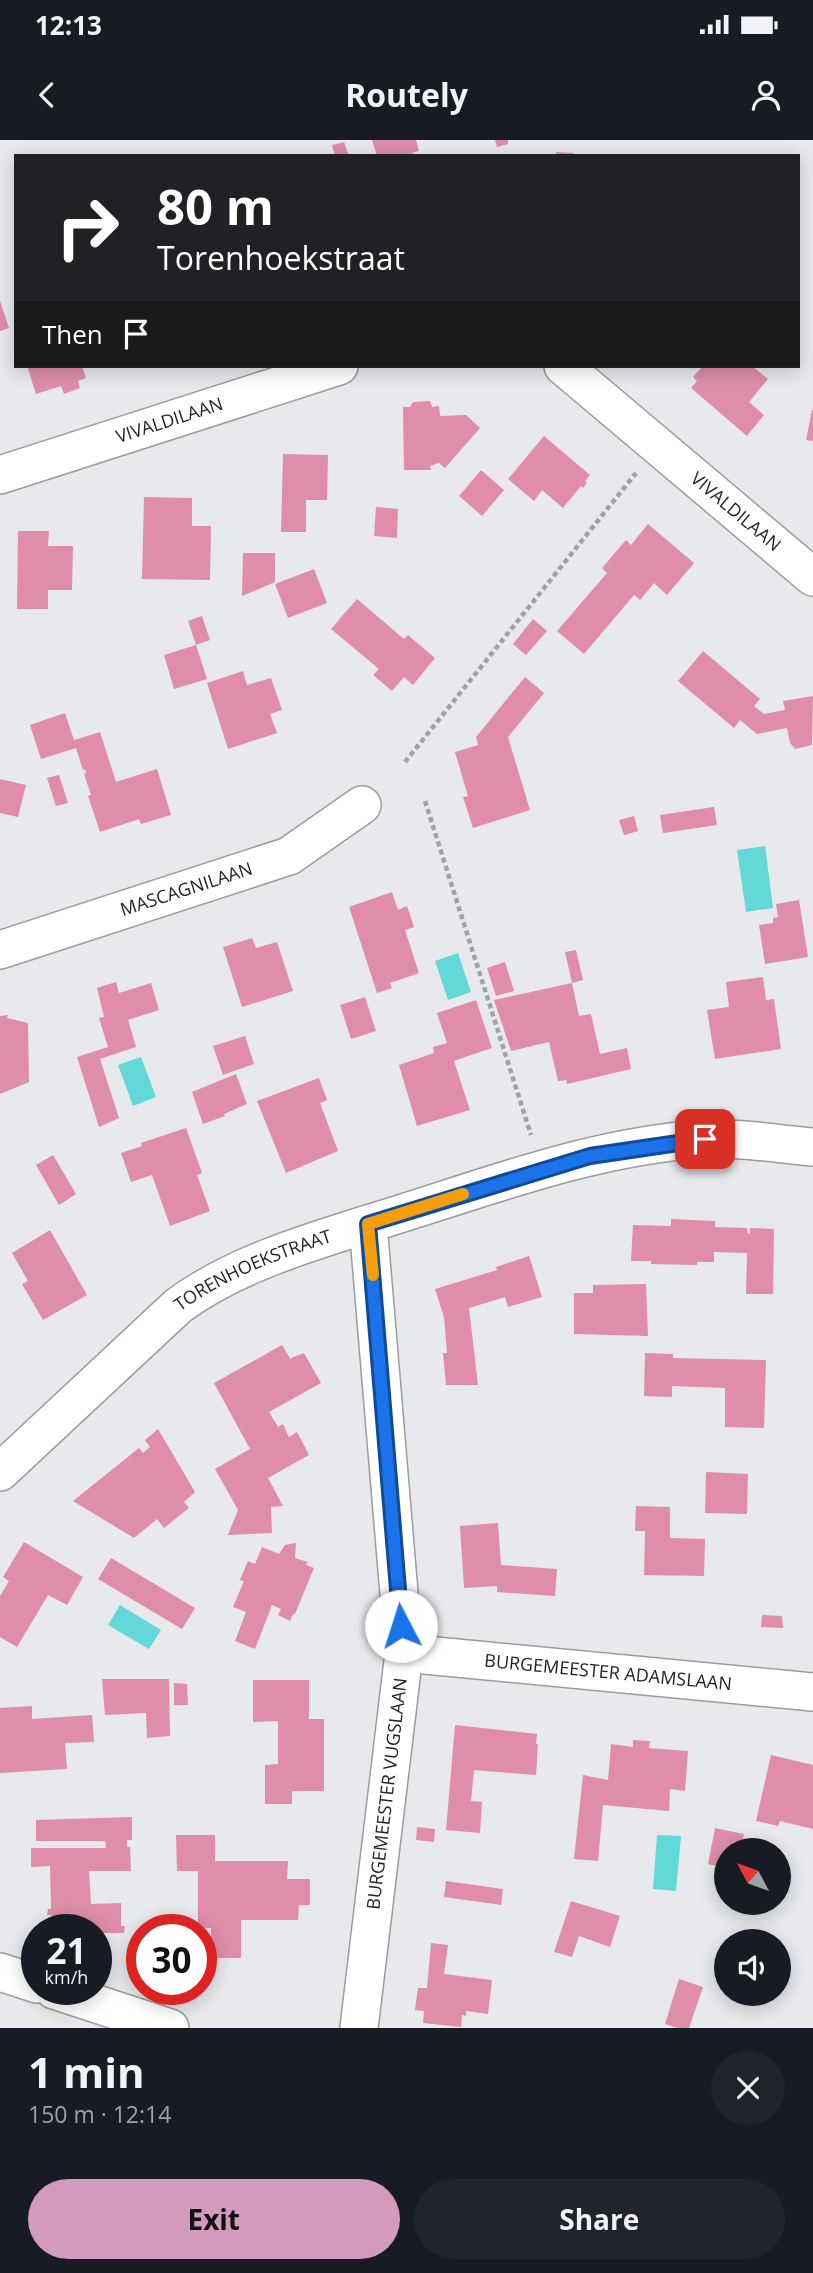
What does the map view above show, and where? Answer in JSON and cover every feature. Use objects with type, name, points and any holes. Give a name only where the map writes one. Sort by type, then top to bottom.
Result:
[{"type":"street","name":"VIVALDILAAN","points":[[0,475],[333,368]]},
{"type":"street","name":"VIVALDILAAN","points":[[565,368],[813,577]]},
{"type":"street","name":"MASCAGNILAAN","points":[[0,950],[289,856],[362,804]]},
{"type":"street","name":"TORENHOEKSTRAAT","points":[[0,1472],[178,1306],[195,1293],[232,1273],[368,1224],[590,1156],[705,1139],[813,1147]]},
{"type":"street","name":"BURGEMEESTER VUGSLAAN","points":[[359,2028],[404,1653],[368,1224]]},
{"type":"street","name":"BURGEMEESTER ADAMSLAAN","points":[[404,1653],[813,1692]]},
{"type":"street","points":[[0,1972],[21,1979]]},
{"type":"street","points":[[100,2005],[170,2028]]},
{"type":"path","points":[[405,762],[658,445]]},
{"type":"path","points":[[425,801],[542,1169]]},
{"type":"water","points":[[765,846],[773,908],[746,912],[737,850]]},
{"type":"water","points":[[458,953],[471,992],[448,1000],[435,961]]},
{"type":"water","points":[[141,1057],[156,1097],[133,1106],[118,1065]]},
{"type":"water","points":[[120,1605],[161,1630],[149,1649],[108,1625]]},
{"type":"water","points":[[657,1835],[681,1836],[676,1891],[653,1889]]},
{"type":"building","points":[[372,140],[416,140],[419,151],[412,154],[376,154]]},
{"type":"building","points":[[495,140],[508,140],[508,144],[497,147]]},
{"type":"building","points":[[344,142],[348,154],[334,154],[332,145]]},
{"type":"building","points":[[0,301],[9,328],[0,331]]},
{"type":"building","points":[[28,368],[83,368],[86,378],[78,381],[80,388],[64,394],[61,386],[36,394]]},
{"type":"building","points":[[701,368],[754,368],[768,379],[749,402],[764,415],[747,436],[691,388],[697,381],[693,377]]},
{"type":"building","points":[[430,401],[432,407],[439,406],[440,416],[466,415],[480,428],[445,468],[439,463],[430,466],[431,470],[404,470],[403,407],[410,407],[413,402]]},
{"type":"building","points":[[813,410],[813,441],[806,440]]},
{"type":"building","points":[[544,436],[590,475],[583,488],[581,486],[563,508],[542,490],[534,501],[508,479]]},
{"type":"building","points":[[283,454],[328,455],[327,500],[306,500],[306,532],[281,532]]},
{"type":"building","points":[[481,470],[504,490],[482,516],[459,496]]},
{"type":"building","points":[[144,497],[192,498],[192,526],[211,526],[210,580],[142,579]]},
{"type":"building","points":[[376,507],[398,509],[397,538],[374,536]]},
{"type":"building","points":[[648,524],[694,563],[667,595],[654,583],[640,600],[634,595],[584,654],[557,631],[607,573],[602,568],[626,540],[631,545]]},
{"type":"building","points":[[18,531],[49,531],[48,546],[73,546],[72,590],[48,590],[48,609],[17,609]]},
{"type":"building","points":[[243,553],[275,553],[275,582],[242,596]]},
{"type":"building","points":[[314,569],[327,603],[288,618],[275,584]]},
{"type":"building","points":[[357,599],[404,639],[408,635],[435,658],[413,685],[404,677],[392,691],[373,675],[379,669],[331,629]]},
{"type":"building","points":[[202,616],[210,640],[196,645],[188,621]]},
{"type":"building","points":[[533,619],[547,631],[526,655],[513,644]]},
{"type":"building","points":[[196,645],[207,679],[174,689],[164,655]]},
{"type":"building","points":[[703,651],[760,699],[754,706],[764,714],[785,710],[783,701],[813,696],[812,745],[795,749],[790,743],[787,728],[757,734],[740,720],[734,728],[678,681]]},
{"type":"building","points":[[243,671],[247,685],[271,678],[282,710],[270,714],[277,733],[228,749],[207,683]]},
{"type":"building","points":[[525,677],[544,693],[508,737],[530,810],[473,828],[463,797],[468,796],[455,752],[478,745],[476,737]]},
{"type":"building","points":[[65,713],[74,740],[100,732],[116,782],[157,769],[171,815],[141,824],[139,819],[100,832],[88,796],[91,795],[85,769],[83,770],[76,748],[41,759],[30,725]]},
{"type":"building","points":[[59,775],[68,803],[56,806],[47,778]]},
{"type":"building","points":[[0,779],[26,785],[18,817],[0,813]]},
{"type":"building","points":[[714,807],[717,825],[663,833],[660,815]]},
{"type":"building","points":[[634,816],[638,831],[624,835],[619,820]]},
{"type":"building","points":[[392,892],[398,910],[407,906],[414,927],[405,930],[419,973],[390,983],[392,988],[377,993],[349,907]]},
{"type":"building","points":[[799,900],[808,957],[765,964],[759,925],[773,923],[773,918],[778,917],[776,904]]},
{"type":"building","points":[[252,938],[256,948],[277,942],[293,991],[242,1007],[223,947]]},
{"type":"building","points":[[576,950],[583,980],[572,983],[565,952]]},
{"type":"building","points":[[505,962],[514,991],[496,996],[487,968]]},
{"type":"building","points":[[763,977],[766,1000],[774,999],[781,1049],[715,1059],[707,1010],[729,1007],[726,982]]},
{"type":"building","points":[[116,982],[119,993],[151,983],[159,1010],[128,1020],[136,1047],[100,1059],[119,1118],[99,1127],[77,1057],[108,1047],[99,1018],[104,1017],[97,988]]},
{"type":"building","points":[[572,983],[579,1016],[591,1014],[600,1054],[627,1048],[631,1069],[567,1084],[566,1080],[558,1081],[549,1042],[511,1051],[494,1000]]},
{"type":"building","points":[[365,997],[376,1031],[351,1039],[340,1005]]},
{"type":"building","points":[[476,1000],[492,1048],[454,1061],[470,1110],[417,1126],[399,1065],[434,1053],[433,1047],[447,1043],[437,1013]]},
{"type":"building","points":[[8,1015],[7,1018],[28,1023],[29,1082],[0,1094],[0,1016]]},
{"type":"building","points":[[245,1036],[254,1064],[223,1075],[213,1046]]},
{"type":"building","points":[[236,1074],[247,1104],[203,1124],[192,1092]]},
{"type":"building","points":[[319,1078],[327,1100],[320,1103],[338,1151],[286,1173],[257,1101]]},
{"type":"building","points":[[186,1128],[202,1173],[197,1175],[210,1211],[170,1226],[152,1175],[131,1182],[121,1153],[142,1146],[141,1143]]},
{"type":"building","points":[[53,1155],[76,1194],[59,1205],[36,1165]]},
{"type":"building","points":[[671,1219],[715,1221],[715,1227],[747,1228],[747,1233],[750,1234],[750,1228],[774,1229],[773,1294],[746,1294],[747,1253],[714,1252],[714,1262],[697,1262],[697,1265],[631,1261],[633,1225],[671,1226]]},
{"type":"building","points":[[50,1230],[87,1295],[43,1320],[22,1284],[28,1281],[12,1253]]},
{"type":"building","points":[[529,1256],[542,1297],[508,1307],[505,1297],[469,1308],[478,1385],[446,1385],[444,1317],[435,1289],[497,1270],[496,1267]]},
{"type":"building","points":[[646,1284],[648,1336],[574,1334],[574,1293],[593,1293],[593,1285]]},
{"type":"building","points":[[282,1345],[291,1360],[304,1353],[321,1383],[269,1412],[278,1427],[283,1424],[289,1437],[297,1432],[309,1455],[268,1478],[283,1506],[271,1507],[272,1533],[228,1535],[238,1510],[215,1469],[250,1449],[214,1383]]},
{"type":"building","points":[[645,1353],[673,1354],[673,1358],[766,1360],[764,1428],[725,1427],[725,1388],[672,1386],[672,1397],[644,1396]]},
{"type":"building","points":[[158,1429],[195,1492],[184,1502],[189,1508],[164,1528],[157,1519],[134,1538],[73,1501],[139,1448],[143,1453],[150,1447],[145,1440]]},
{"type":"building","points":[[706,1472],[748,1474],[747,1514],[705,1513]]},
{"type":"building","points":[[636,1506],[670,1507],[670,1538],[705,1539],[704,1576],[644,1575],[645,1531],[635,1531]]},
{"type":"building","points":[[498,1523],[501,1565],[557,1569],[555,1596],[497,1592],[497,1586],[464,1588],[460,1526]]},
{"type":"building","points":[[24,1542],[83,1577],[67,1605],[48,1595],[17,1647],[0,1637],[0,1596],[9,1581],[3,1577]]},
{"type":"building","points":[[296,1543],[295,1558],[308,1562],[306,1565],[314,1568],[295,1614],[290,1621],[278,1615],[281,1609],[272,1605],[255,1649],[235,1641],[246,1612],[233,1607],[244,1581],[240,1580],[248,1561],[255,1564],[262,1547],[279,1554],[285,1545]]},
{"type":"building","points":[[111,1558],[195,1608],[182,1629],[98,1579]]},
{"type":"building","points":[[762,1615],[782,1616],[783,1628],[761,1627]]},
{"type":"building","points":[[102,1679],[169,1679],[170,1736],[147,1738],[146,1713],[105,1715]]},
{"type":"building","points":[[253,1680],[309,1680],[309,1719],[324,1719],[324,1791],[292,1791],[292,1804],[265,1804],[265,1765],[278,1764],[278,1721],[253,1722]]},
{"type":"building","points":[[174,1683],[187,1684],[188,1705],[174,1705]]},
{"type":"building","points":[[32,1706],[32,1719],[92,1715],[94,1742],[65,1743],[67,1769],[0,1773],[0,1708]]},
{"type":"building","points":[[455,1725],[537,1734],[536,1775],[474,1770],[471,1801],[482,1802],[480,1833],[446,1830]]},
{"type":"building","points":[[633,1740],[650,1741],[649,1748],[688,1751],[685,1791],[670,1789],[669,1811],[603,1805],[598,1861],[574,1859],[583,1775],[608,1780],[611,1744],[633,1747]]},
{"type":"building","points":[[771,1755],[813,1765],[813,1829],[780,1821],[778,1826],[756,1821]]},
{"type":"building","points":[[132,1817],[132,1840],[127,1840],[131,1871],[89,1871],[91,1904],[121,1903],[121,1926],[125,1926],[124,1933],[112,1933],[112,1914],[47,1914],[48,1909],[51,1909],[50,1866],[31,1867],[31,1848],[106,1848],[105,1841],[36,1841],[36,1820]]},
{"type":"building","points":[[417,1827],[435,1829],[434,1842],[416,1840]]},
{"type":"building","points":[[715,1828],[744,1834],[743,1838],[714,1838],[714,1865],[708,1864]]},
{"type":"building","points":[[176,1835],[215,1835],[215,1861],[288,1861],[287,1879],[310,1879],[310,1905],[299,1905],[298,1920],[241,1920],[241,1958],[217,1958],[217,1914],[198,1914],[198,1871],[177,1871]]},
{"type":"building","points":[[446,1881],[503,1889],[501,1905],[444,1897]]},
{"type":"building","points":[[571,1901],[620,1916],[610,1947],[579,1936],[572,1957],[554,1952]]},
{"type":"building","points":[[431,1943],[448,1945],[444,1974],[492,1980],[488,2014],[466,2011],[466,2016],[462,2015],[461,2027],[423,2023],[424,2011],[415,2010],[418,1988],[427,1988]]},
{"type":"building","points":[[679,1979],[703,1987],[689,2028],[665,2024]]},
{"type":"slow traffic","points":[[373,1275],[368,1224],[463,1194]]},
{"type":"route","points":[[401,1626],[368,1224],[590,1156],[705,1139]]}]
